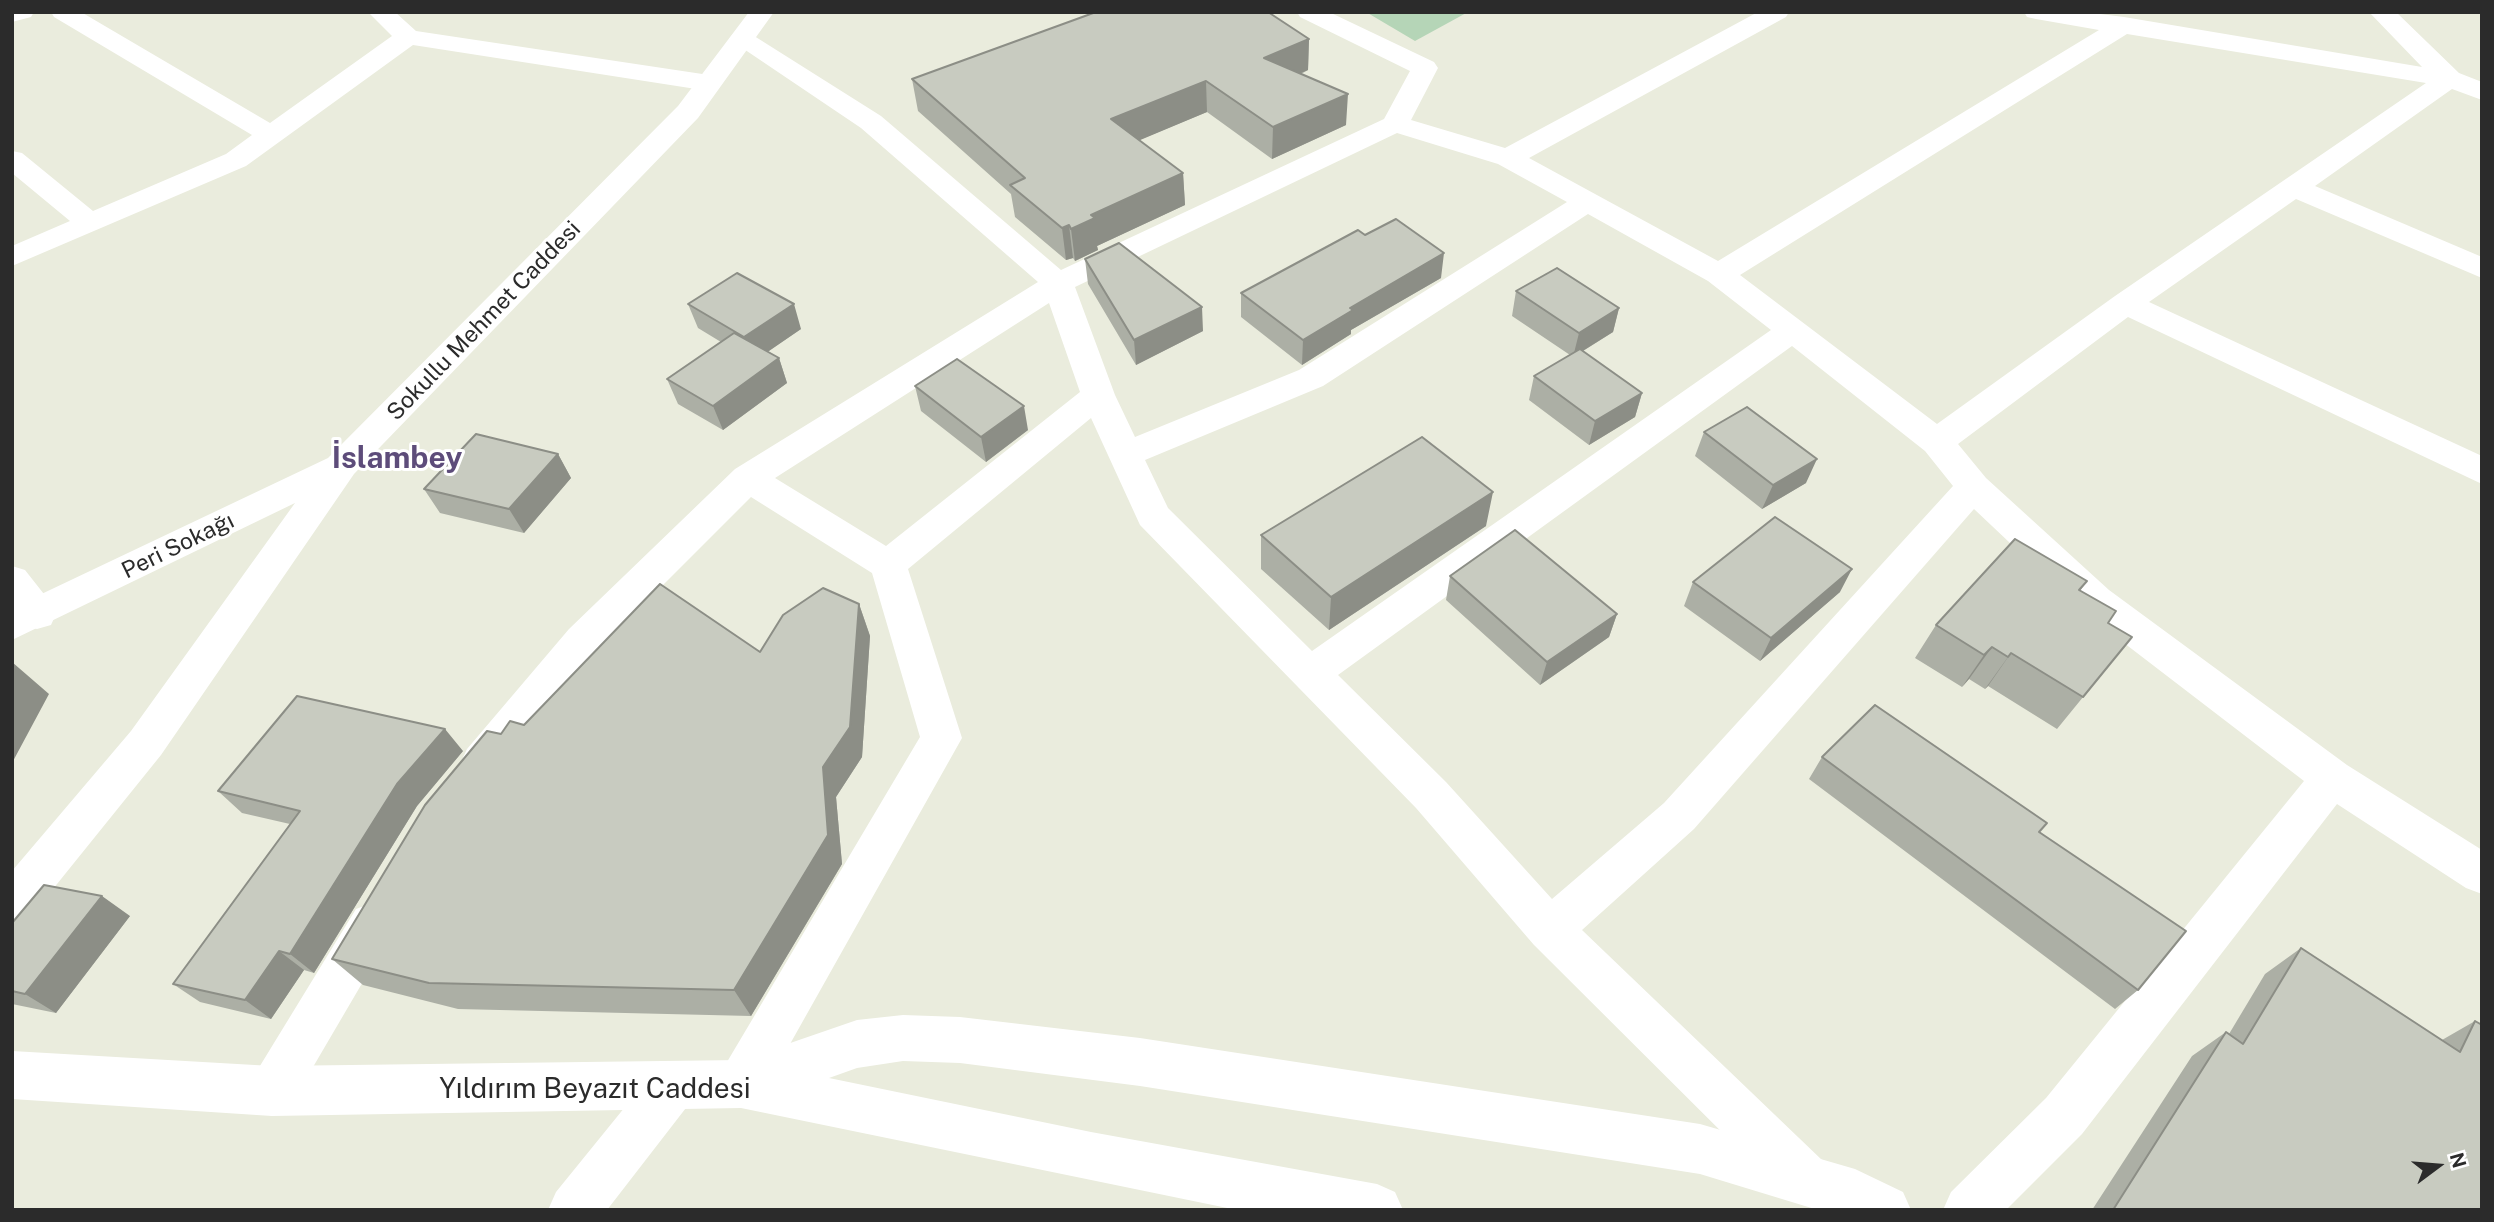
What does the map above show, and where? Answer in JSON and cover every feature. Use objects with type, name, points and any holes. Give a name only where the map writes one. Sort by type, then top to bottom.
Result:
[{"type":"street","points":[[12,15],[22,12]]},
{"type":"street","points":[[63,12],[271,135]]},
{"type":"street","points":[[460,788],[583,640],[748,478],[1058,283],[1395,124],[1425,68],[1309,12]]},
{"type":"street","points":[[1508,158],[1777,12]]},
{"type":"street","points":[[2036,12],[2450,79],[2482,92]]},
{"type":"street","points":[[2381,12],[2450,79]]},
{"type":"street","points":[[12,257],[236,160],[271,135],[397,21],[709,83]]},
{"type":"street","points":[[1719,274],[2124,25]]},
{"type":"street","points":[[752,26],[871,122],[1058,283],[1098,395],[1153,516],[1431,795],[1550,930],[1805,1179]]},
{"type":"street","name":"Sokullu Mehmet Caddesi","points":[[12,905],[146,743],[342,465],[688,113],[752,26]]},
{"type":"street","points":[[1937,442],[2126,303],[2450,79]]},
{"type":"street","points":[[1395,124],[1508,158],[1719,274],[1937,442],[1973,487],[2095,600],[2332,778],[2482,874]]},
{"type":"street","points":[[12,159],[90,223]]},
{"type":"street","points":[[2294,187],[2482,269]]},
{"type":"street","points":[[1125,454],[1311,378],[1587,202]]},
{"type":"street","points":[[2126,303],[2482,471]]},
{"type":"street","points":[[1311,673],[1744,362],[1793,331]]},
{"type":"street","points":[[888,565],[1098,395]]},
{"type":"street","name":"Peri Sokağı","points":[[25,620],[342,465]]},
{"type":"street","points":[[741,1084],[941,738],[888,565],[748,478]]},
{"type":"street","points":[[1550,930],[1679,816],[1973,487]]},
{"type":"street","points":[[12,580],[25,620]]},
{"type":"street","points":[[1969,1210],[2064,1116],[2332,778]]},
{"type":"street","points":[[272,1091],[392,891]]},
{"type":"street","points":[[741,1084],[857,1044],[904,1038],[960,1040],[1140,1062],[1700,1149],[1855,1195],[1885,1210]]},
{"type":"street","name":"Yıldırım Beyazıt Caddesi","points":[[12,1075],[272,1091],[741,1084],[1091,1157],[1377,1210]]},
{"type":"street","points":[[574,1210],[672,1087]]},
{"type":"green space","points":[[1366,12],[1468,12],[1415,41]]},
{"type":"building","points":[[1096,12],[1268,12],[1309,39],[1264,58],[1348,94],[1273,127],[1206,81],[1111,119],[1183,173],[1091,215],[1095,218],[1071,229],[1069,225],[1062,228],[1010,185],[1025,178],[912,79]]},
{"type":"building","points":[[1396,219],[1444,253],[1350,308],[1353,310],[1303,340],[1241,293],[1358,230],[1365,235]]},
{"type":"building","points":[[1119,243],[1202,307],[1134,340],[1085,259]]},
{"type":"building","points":[[1557,268],[1619,308],[1579,333],[1516,291]]},
{"type":"building","points":[[737,273],[794,304],[744,337],[688,304]]},
{"type":"building","points":[[734,333],[779,358],[713,406],[667,379]]},
{"type":"building","points":[[1580,349],[1642,393],[1595,421],[1534,376]]},
{"type":"building","points":[[957,359],[1024,406],[981,437],[915,386]]},
{"type":"building","points":[[1747,407],[1817,459],[1773,485],[1704,432]]},
{"type":"building","points":[[476,434],[558,454],[509,509],[424,489]]},
{"type":"building","points":[[1422,437],[1493,492],[1331,597],[1261,535]]},
{"type":"building","points":[[1775,517],[1852,569],[1771,638],[1693,582]]},
{"type":"building","points":[[1515,530],[1617,614],[1547,662],[1450,576]]},
{"type":"building","points":[[2015,539],[2087,581],[2079,590],[2116,611],[2108,623],[2132,637],[2083,697],[2011,653],[2008,657],[1992,647],[1984,655],[1936,625]]},
{"type":"building","points":[[660,584],[760,652],[783,615],[823,588],[859,604],[850,727],[823,767],[828,835],[734,990],[429,983],[332,959],[425,805],[487,731],[501,734],[510,721],[524,725]]},
{"type":"building","points":[[297,696],[445,729],[397,784],[290,954],[279,951],[245,1000],[173,984],[300,811],[218,791]]},
{"type":"building","points":[[1875,705],[2047,823],[2039,832],[2186,931],[2138,990],[1822,757]]},
{"type":"building","points":[[44,885],[102,896],[25,994],[12,991],[12,923]]},
{"type":"building","points":[[2301,948],[2460,1052],[2475,1021],[2482,1025],[2482,1210],[2113,1210],[2226,1032],[2243,1044]]},
{"type":"district","name":"İslambey","points":[[397,459]]}]
